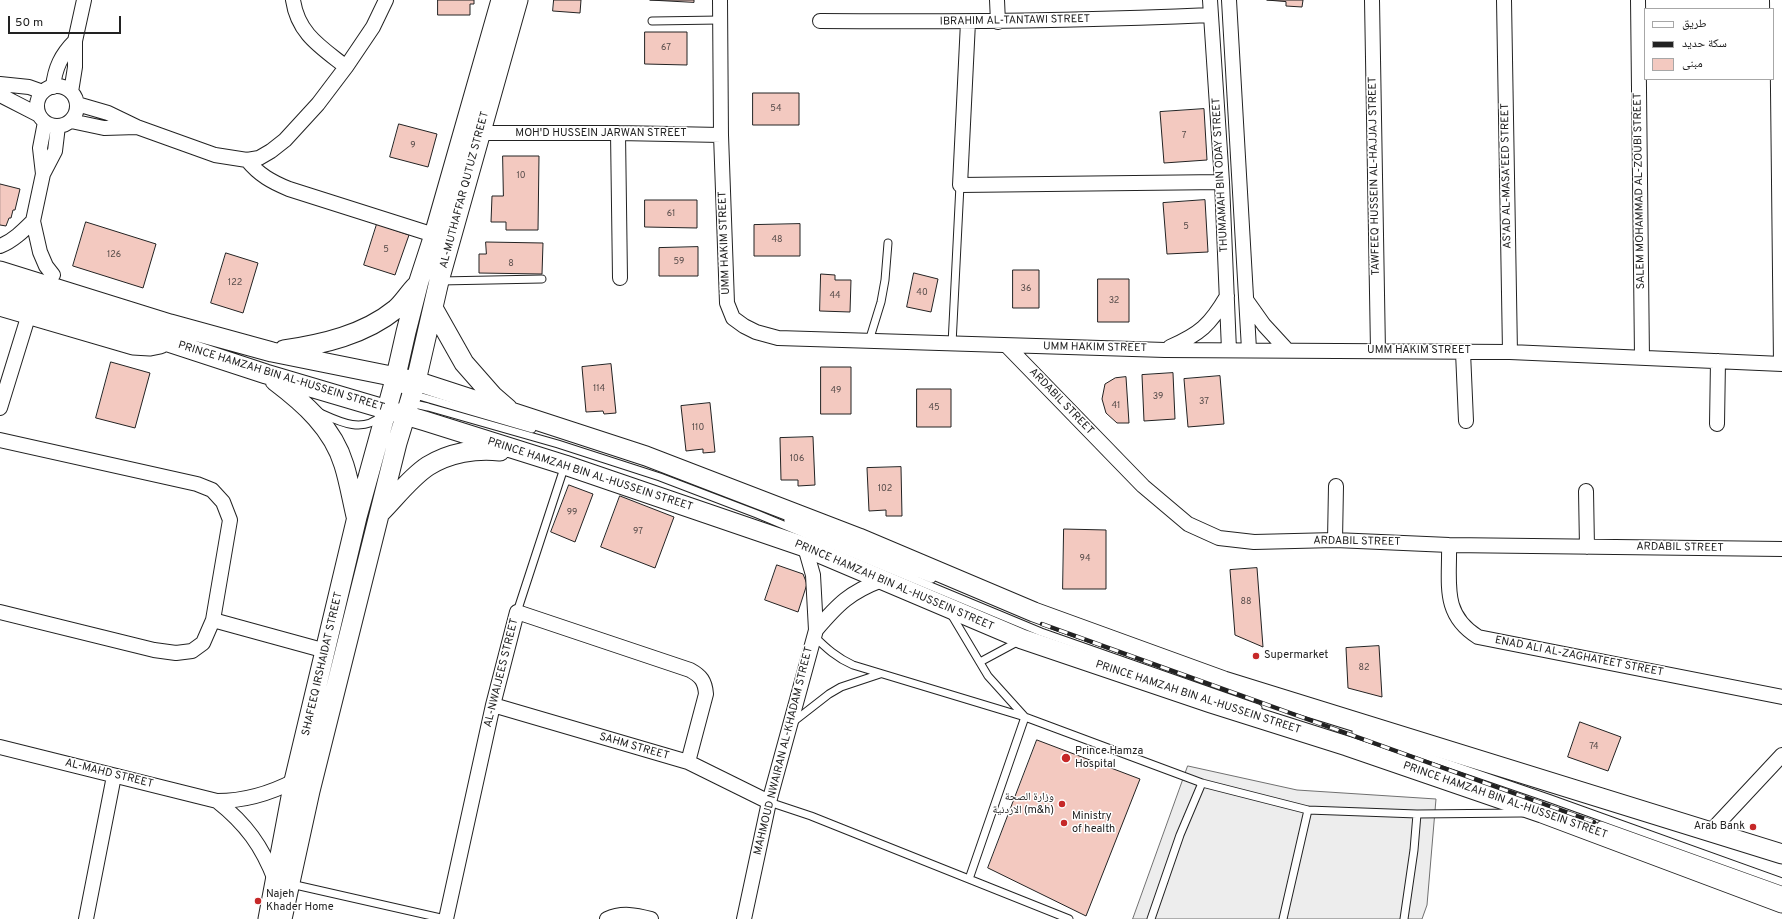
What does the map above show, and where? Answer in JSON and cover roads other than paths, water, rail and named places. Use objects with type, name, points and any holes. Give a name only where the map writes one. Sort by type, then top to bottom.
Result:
[{"type":"main road","name":"AL-MUTHAFFAR QUTUZ STREET","points":[[404,401],[396,376],[406,332],[419,281],[434,235],[501,0]]},
{"type":"main road","name":"AL-MUTHAFFAR QUTUZ STREET","points":[[404,401],[433,308],[439,281],[518,0]]},
{"type":"main road","points":[[0,260],[53,275],[149,307],[163,315],[168,333],[150,346],[133,345],[0,306]]},
{"type":"main road","name":"PRINCE HAMZAH BIN AL-HUSSEIN STREET","points":[[0,271],[168,333],[266,374],[404,401],[514,414],[646,456],[859,538],[1034,612],[1224,681],[1782,854]]},
{"type":"main road","points":[[272,352],[316,345],[359,331],[396,308],[419,281]]},
{"type":"main road","name":"PRINCE HAMZAH BIN AL-HUSSEIN STREET","points":[[0,286],[168,333],[396,376],[404,401],[530,455],[565,465],[805,547],[1022,639],[1203,700],[1348,746],[1542,813],[1782,903]]},
{"type":"main road","points":[[433,308],[464,363],[493,396],[514,414]]},
{"type":"main road","points":[[266,374],[303,402],[324,427],[344,464],[356,517]]},
{"type":"main road","name":"SHAFEEQ IRSHAIDAT STREET","points":[[268,919],[282,882],[315,771],[381,512],[397,442],[404,401]]},
{"type":"main road","name":"SHAFEEQ IRSHAIDAT STREET","points":[[282,919],[282,882],[294,781],[326,651],[356,517],[404,401]]},
{"type":"main road","points":[[381,512],[427,467],[441,460],[468,452],[488,450],[530,455]]},
{"type":"main road","points":[[1763,895],[1782,915]]},
{"type":"street","points":[[71,121],[75,116],[75,41],[84,0]]},
{"type":"street","points":[[293,0],[299,22],[309,37],[346,67]]},
{"type":"street","points":[[0,84],[48,89],[63,87],[74,98],[137,127],[215,155],[246,160],[259,158],[271,151],[284,140],[318,104],[346,67],[373,27],[386,0]]},
{"type":"street","name":"UMM HAKIM STREET","points":[[720,0],[721,135],[727,303],[733,318],[756,332],[778,338],[1008,346],[1164,350],[1249,349],[1510,352],[1781,364]]},
{"type":"street","points":[[998,0],[998,22]]},
{"type":"street","name":"THUMAMAH BIN ODAY STREET","points":[[1210,0],[1222,182],[1229,350]]},
{"type":"street","name":"THUMAMAH BIN ODAY STREET","points":[[1229,0],[1238,183],[1249,349]]},
{"type":"street","name":"TAWFEEQ HUSSEIN AL-HAJJAJ STREET","points":[[1372,0],[1378,351]]},
{"type":"street","name":"AS'AD AL-MASA'EED STREET","points":[[1504,0],[1510,352]]},
{"type":"street","name":"SALEM MOHAMMAD AL-ZOUBI STREET","points":[[1638,0],[1642,357]]},
{"type":"street","points":[[1777,0],[1781,364]]},
{"type":"street","name":"IBRAHIM AL-TANTAWI STREET","points":[[820,21],[998,22],[1109,20],[1211,15]]},
{"type":"street","points":[[968,22],[960,185],[1222,182]]},
{"type":"street","points":[[53,275],[46,266],[40,252],[33,221],[43,174],[40,148],[47,121],[38,102],[48,89],[59,62],[66,50],[75,41]]},
{"type":"street","points":[[0,95],[47,121],[71,121],[104,128],[137,127]]},
{"type":"street","name":"MOH'D HUSSEIN JARWAN STREET","points":[[480,133],[721,135]]},
{"type":"street","points":[[618,133],[620,278]]},
{"type":"street","points":[[246,160],[256,172],[269,181],[289,189],[434,235]]},
{"type":"street","points":[[0,246],[21,233],[33,221]]},
{"type":"street","points":[[1164,350],[1189,339],[1202,330],[1216,314],[1227,296]]},
{"type":"street","points":[[1247,301],[1264,325],[1287,350]]},
{"type":"street","points":[[0,408],[29,314]]},
{"type":"street","name":"ARDABIL STREET","points":[[1008,346],[1143,486],[1188,524],[1219,538],[1254,542],[1335,540],[1449,545],[1782,549]]},
{"type":"street","points":[[1463,352],[1466,421]]},
{"type":"street","points":[[1717,424],[1718,361]]},
{"type":"street","points":[[0,440],[197,484],[212,490],[223,502],[230,520],[213,620],[203,643],[192,652],[176,653],[154,650],[0,612]]},
{"type":"street","points":[[1335,540],[1336,486]]},
{"type":"street","points":[[1586,491],[1587,547]]},
{"type":"street","name":"ENAD ALI AL-ZAGHATEET STREET","points":[[1449,545],[1450,601],[1459,621],[1466,629],[1478,637],[1782,697]]},
{"type":"street","name":"MAHMOUD NWAIRAN AL-KHADAM STREET","points":[[744,919],[769,802],[815,633],[813,576],[805,547]]},
{"type":"street","name":"MAHMOUD NWAIRAN AL-KHADAM STREET","points":[[815,633],[834,608],[848,596],[862,587],[882,580]]},
{"type":"street","name":"AL-NWAIJEES STREET","points":[[445,919],[493,705],[517,612],[690,670],[701,677],[706,686],[706,694],[688,762]]},
{"type":"street","points":[[213,620],[326,651]]},
{"type":"street","name":"SAHM STREET","points":[[493,705],[688,762],[769,802]]},
{"type":"street","name":"AL-MAHD STREET","points":[[0,747],[217,801],[233,801],[265,795],[294,781]]},
{"type":"street","points":[[1711,831],[1782,755]]},
{"type":"street","points":[[86,919],[114,776]]},
{"type":"street","name":"AL-MAHD STREET","points":[[217,801],[242,823],[253,836],[282,882]]},
{"type":"street","points":[[607,919],[630,914],[651,919]]},
{"type":"lane","points":[[652,21],[720,20]]},
{"type":"lane","points":[[952,344],[960,185]]},
{"type":"lane","points":[[869,341],[881,302],[885,280],[888,243]]},
{"type":"lane","points":[[439,281],[542,279]]},
{"type":"lane","points":[[303,402],[336,420],[356,426],[372,423],[404,401],[428,406],[558,444],[660,478],[757,514],[1041,632],[1268,712]]},
{"type":"lane","points":[[404,401],[542,431]]},
{"type":"lane","points":[[565,438],[646,463],[698,482],[800,526],[1014,612]]},
{"type":"lane","points":[[517,612],[565,465]]},
{"type":"lane","points":[[946,606],[988,676],[1025,717]]},
{"type":"lane","points":[[1064,632],[1279,706]]},
{"type":"lane","points":[[815,633],[840,659],[880,674],[1025,717],[1202,783],[1308,810],[1417,814],[1542,813]]},
{"type":"lane","points":[[980,662],[1022,639]]},
{"type":"lane","points":[[789,725],[841,686],[880,674]]},
{"type":"lane","points":[[969,879],[1025,717]]},
{"type":"lane","points":[[1347,729],[1551,798],[1782,882]]},
{"type":"lane","points":[[1377,748],[1536,801],[1782,890]]},
{"type":"lane","points":[[1151,919],[1180,835],[1202,783]]},
{"type":"lane","points":[[769,802],[811,816],[1069,919]]},
{"type":"lane","points":[[1283,919],[1308,810]]},
{"type":"lane","points":[[1404,919],[1414,850],[1417,814]]},
{"type":"lane","points":[[282,882],[445,919]]},
{"type":"railway","points":[[1042,624],[1594,822]]},
{"type":"place","name":"Supermarket","points":[[1256,656]]},
{"type":"place","name":"Prince Hamza Hospital","points":[[1066,758]]},
{"type":"place","name":"وزارة الصحة الاردنية (m&h)","points":[[1062,804]]},
{"type":"place","name":"Ministry of health","points":[[1064,823]]},
{"type":"place","name":"Arab Bank","points":[[1753,827]]},
{"type":"place","name":"Najeh Khader Home","points":[[258,901]]}]
